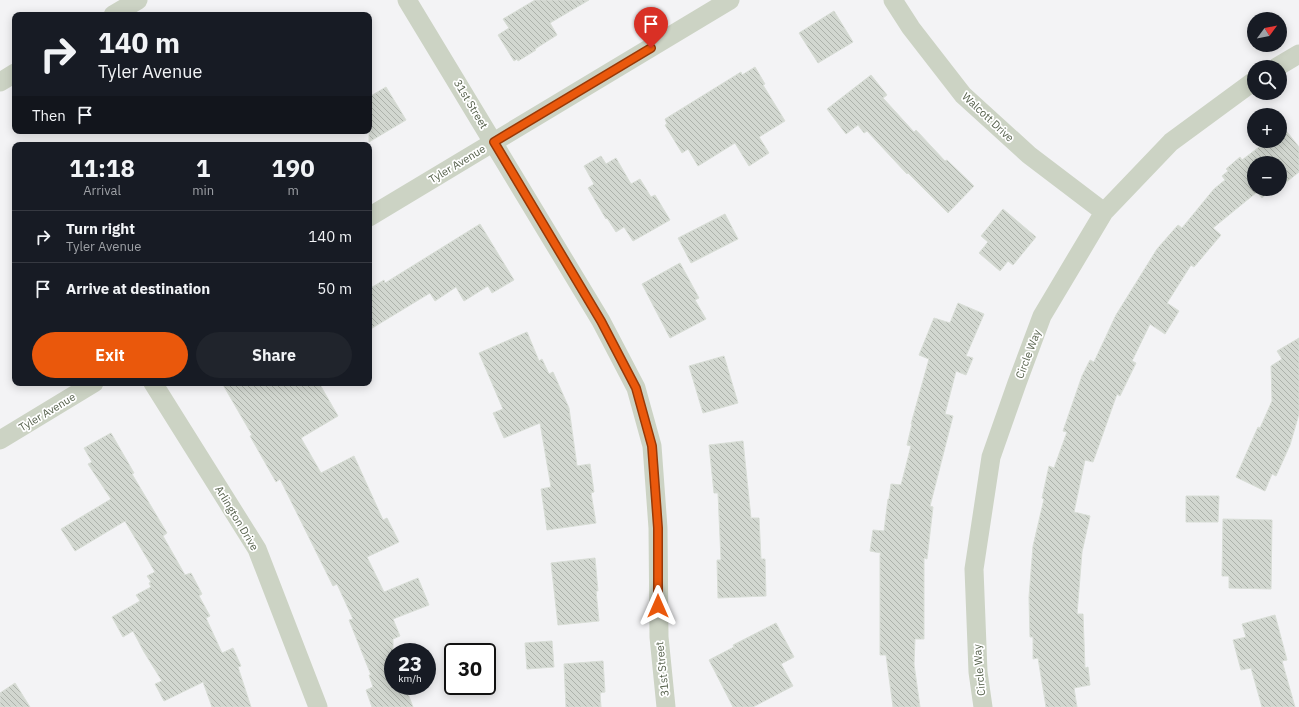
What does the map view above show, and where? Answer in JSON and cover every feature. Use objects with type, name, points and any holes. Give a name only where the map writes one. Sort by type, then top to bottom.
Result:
[{"type":"street","points":[[118,12],[138,0]]},
{"type":"street","name":"31st Street","points":[[407,0],[601,321],[636,388],[652,446],[658,528],[658,637],[666,707]]},
{"type":"street","name":"Tyler Avenue","points":[[372,215],[730,0]]},
{"type":"street","name":"Walcott Drive","points":[[893,0],[911,28],[963,95],[1029,155],[1104,212]]},
{"type":"street","points":[[1287,61],[1299,54]]},
{"type":"street","points":[[0,82],[12,75]]},
{"type":"street","name":"Circle Way","points":[[983,707],[978,672],[974,569],[991,457],[1042,316],[1104,212],[1171,142],[1247,86]]},
{"type":"street","name":"Tyler Avenue","points":[[0,440],[89,386]]},
{"type":"street","name":"Arlington Drive","points":[[155,386],[257,549],[318,707]]},
{"type":"building","points":[[535,0],[589,0],[550,23],[557,35],[518,61],[517,59],[514,61],[498,35],[509,28],[503,19]]},
{"type":"building","points":[[834,11],[853,42],[818,63],[799,33]]},
{"type":"building","points":[[755,67],[765,84],[763,85],[785,121],[759,137],[769,153],[749,166],[735,143],[698,166],[688,149],[682,153],[665,125],[667,124],[665,119],[741,72],[742,75]]},
{"type":"building","points":[[871,75],[887,95],[883,98],[914,132],[916,130],[945,161],[947,160],[974,186],[948,213],[908,173],[907,174],[867,131],[864,133],[858,125],[846,134],[827,109]]},
{"type":"building","points":[[386,87],[406,120],[369,142],[369,134],[372,134],[372,95]]},
{"type":"building","points":[[1287,132],[1299,147],[1299,172],[1287,182],[1287,156],[1247,156],[1258,148],[1287,148]]},
{"type":"building","points":[[601,156],[606,164],[616,158],[631,184],[640,179],[651,197],[655,195],[670,220],[633,241],[624,227],[616,232],[607,218],[606,219],[588,188],[594,184],[584,166]]},
{"type":"building","points":[[1247,156],[1247,196],[1252,196],[1213,228],[1221,235],[1194,267],[1191,265],[1167,303],[1179,311],[1165,334],[1150,324],[1132,361],[1136,363],[1120,396],[1117,394],[1093,462],[1085,460],[1074,512],[1090,516],[1082,552],[1077,614],[1083,614],[1085,668],[1088,667],[1090,685],[1074,688],[1077,707],[1046,707],[1038,658],[1033,659],[1033,637],[1030,637],[1029,597],[1033,546],[1044,499],[1042,498],[1049,466],[1054,468],[1067,432],[1063,431],[1082,376],[1090,360],[1094,362],[1116,315],[1157,249],[1178,225],[1182,228],[1214,189],[1225,180],[1222,176],[1228,171],[1226,169],[1240,157],[1242,160]]},
{"type":"building","points":[[1003,209],[1036,237],[1013,265],[1008,261],[1000,271],[979,253],[988,242],[981,236]]},
{"type":"building","points":[[725,214],[738,239],[691,263],[678,238]]},
{"type":"building","points":[[480,224],[514,280],[492,293],[488,286],[464,301],[456,287],[435,301],[430,293],[372,328],[372,287],[384,280],[385,283]]},
{"type":"building","points":[[680,263],[699,298],[695,300],[706,319],[670,338],[642,284]]},
{"type":"building","points":[[958,303],[984,314],[966,356],[973,358],[966,375],[956,371],[945,414],[953,416],[930,506],[933,507],[927,559],[924,558],[924,639],[915,639],[914,664],[920,707],[893,707],[886,655],[880,655],[881,553],[870,551],[873,530],[884,531],[891,484],[901,485],[911,446],[907,445],[911,424],[929,359],[919,355],[934,318],[950,323]]},
{"type":"building","points":[[527,332],[539,361],[542,359],[549,374],[553,372],[569,408],[577,466],[590,464],[594,492],[591,493],[596,523],[547,530],[541,489],[551,487],[540,423],[504,438],[493,413],[503,409],[479,353]]},
{"type":"building","points":[[1299,338],[1299,414],[1290,445],[1276,476],[1272,474],[1265,491],[1236,477],[1258,427],[1260,428],[1272,401],[1271,366],[1282,359],[1277,351]]},
{"type":"building","points":[[724,356],[738,403],[703,413],[689,366]]},
{"type":"building","points":[[224,386],[321,386],[338,416],[301,438],[321,473],[354,456],[383,520],[387,518],[399,542],[367,557],[384,592],[418,578],[429,605],[393,619],[400,636],[393,639],[393,643],[384,643],[384,695],[408,695],[413,707],[372,707],[366,690],[373,687],[369,675],[371,675],[349,620],[353,619],[337,584],[333,586],[280,479],[276,482],[250,436],[252,435]]},
{"type":"building","points":[[111,433],[134,473],[132,474],[167,533],[163,536],[185,575],[191,573],[202,594],[199,596],[210,616],[206,618],[222,653],[233,648],[241,666],[238,667],[251,707],[212,707],[203,682],[164,701],[155,684],[162,681],[133,631],[123,637],[112,617],[140,601],[136,595],[151,587],[149,583],[151,582],[147,576],[155,572],[125,521],[75,551],[61,529],[111,499],[88,464],[92,462],[84,448]]},
{"type":"building","points":[[743,441],[751,518],[759,518],[761,559],[765,559],[766,596],[718,598],[717,560],[721,560],[718,493],[714,493],[709,445]]},
{"type":"building","points":[[1186,496],[1219,496],[1218,522],[1186,522]]},
{"type":"building","points":[[1223,519],[1272,520],[1271,589],[1229,588],[1229,576],[1222,576]]},
{"type":"building","points":[[595,558],[599,621],[558,625],[551,563]]},
{"type":"building","points":[[1275,615],[1287,660],[1282,661],[1295,707],[1262,707],[1251,668],[1241,670],[1233,640],[1246,637],[1242,624]]},
{"type":"building","points":[[776,623],[794,657],[781,664],[793,686],[753,707],[733,707],[709,660],[734,647],[733,645]]},
{"type":"building","points":[[552,641],[554,667],[527,669],[525,643]]},
{"type":"building","points":[[603,661],[605,692],[600,693],[601,707],[566,707],[564,664]]},
{"type":"building","points":[[15,683],[30,707],[0,707],[0,693]]},
{"type":"route","points":[[651,48],[494,142],[601,321],[636,388],[652,446],[658,528],[658,606]]}]
